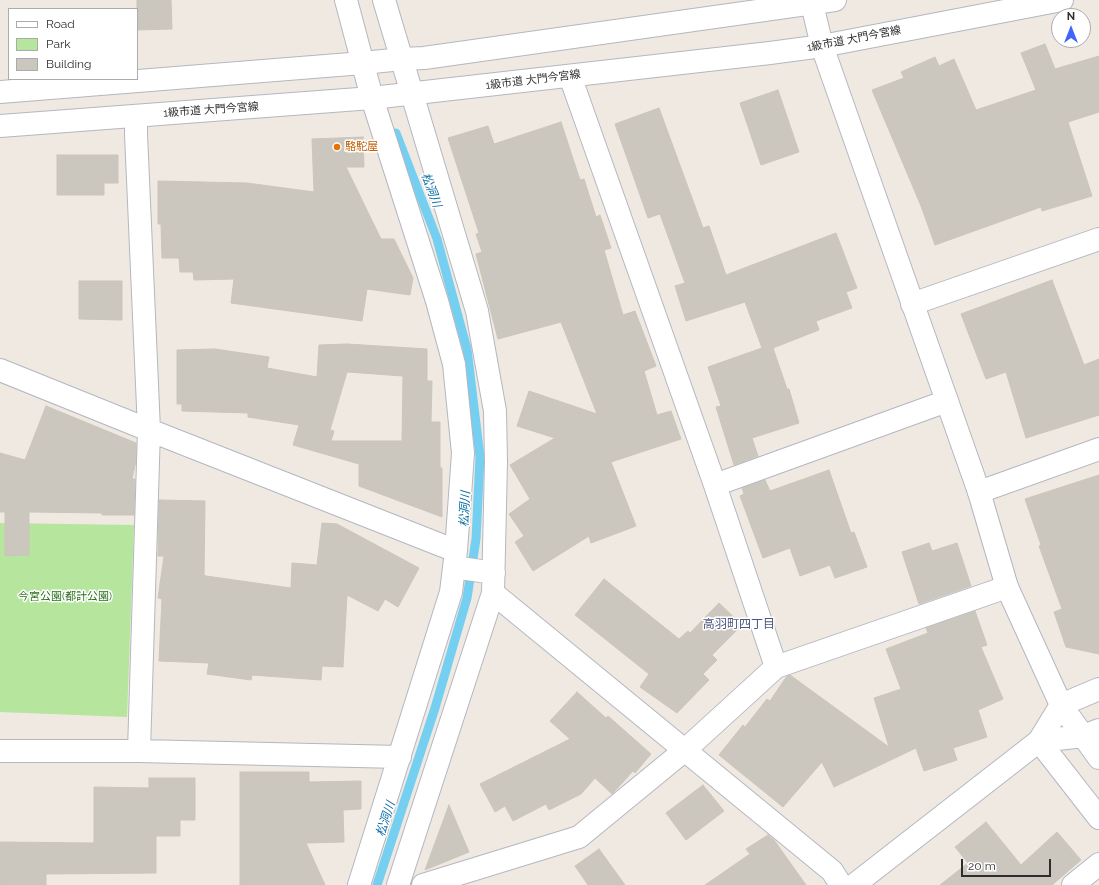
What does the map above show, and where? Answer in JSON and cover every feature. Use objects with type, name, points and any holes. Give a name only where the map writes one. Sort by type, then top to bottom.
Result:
[{"type":"street","points":[[346,0],[372,98],[438,301],[454,364],[473,571]]},
{"type":"street","points":[[384,0],[477,311],[495,411],[496,462],[473,571],[398,885]]},
{"type":"street","points":[[0,92],[424,58],[835,0]]},
{"type":"street","name":"1級市道 大門今宮線","points":[[0,126],[372,98],[570,76],[822,46],[1062,0]]},
{"type":"street","points":[[812,4],[822,46],[979,492],[1007,587],[1062,705],[1092,733],[1099,758]]},
{"type":"street","points":[[570,76],[715,485],[776,667]]},
{"type":"street","points":[[136,116],[149,430],[139,751]]},
{"type":"street","points":[[912,304],[1099,238]]},
{"type":"street","points":[[0,370],[149,430],[473,571],[685,750],[832,871],[841,885]]},
{"type":"street","points":[[715,485],[947,401]]},
{"type":"street","points":[[979,492],[1099,449]]},
{"type":"street","points":[[359,885],[451,592],[473,571]]},
{"type":"street","points":[[423,885],[579,837],[685,750],[776,667],[1007,587]]},
{"type":"street","points":[[854,885],[1039,741],[1062,705],[1099,689]]},
{"type":"street","points":[[1039,741],[1092,733]]},
{"type":"street","points":[[1039,741],[1099,818]]},
{"type":"street","points":[[0,751],[139,751],[400,757]]},
{"type":"street","points":[[1073,885],[1099,864]]},
{"type":"green space","name":"今宮公園(都計公園)","points":[[0,523],[134,525],[127,717],[0,712]]},
{"type":"building","points":[[137,0],[171,0],[172,29],[138,30]]},
{"type":"building","points":[[1045,44],[1055,69],[1099,56],[1099,112],[1068,122],[1092,196],[1042,211],[1041,207],[935,245],[921,206],[872,90],[904,78],[901,72],[935,57],[939,66],[954,59],[976,110],[1036,90],[1021,53]]},
{"type":"building","points":[[778,90],[799,152],[761,165],[740,103]]},
{"type":"building","points":[[659,108],[703,228],[709,226],[726,275],[836,233],[857,288],[846,292],[852,308],[816,321],[819,330],[773,348],[787,389],[789,389],[799,423],[752,438],[758,456],[734,465],[716,407],[721,406],[708,367],[762,348],[745,302],[686,321],[675,286],[685,283],[660,214],[648,218],[615,124]]},
{"type":"building","points":[[561,122],[580,180],[584,179],[596,217],[600,215],[611,248],[604,250],[623,315],[635,311],[656,366],[644,371],[657,415],[671,411],[681,439],[611,462],[636,526],[591,543],[589,536],[533,571],[515,542],[524,536],[509,514],[530,499],[510,465],[555,438],[517,426],[529,391],[597,414],[561,322],[498,339],[476,254],[482,252],[476,234],[479,233],[448,138],[488,126],[494,144]]},
{"type":"building","points":[[363,137],[364,167],[346,167],[381,239],[394,239],[413,278],[410,295],[367,289],[362,321],[231,303],[234,279],[194,280],[193,272],[180,272],[179,258],[162,258],[161,224],[158,224],[158,181],[247,183],[314,192],[312,139]]},
{"type":"building","points":[[57,155],[118,155],[118,183],[104,183],[104,195],[57,195]]},
{"type":"building","points":[[1052,280],[1084,365],[1099,359],[1099,415],[1026,438],[1006,372],[986,379],[961,314]]},
{"type":"building","points":[[79,281],[122,281],[122,320],[79,319]]},
{"type":"building","points":[[347,344],[427,349],[427,381],[432,381],[431,422],[440,422],[442,517],[359,486],[359,464],[293,445],[299,425],[248,417],[248,413],[182,411],[182,404],[177,404],[177,350],[215,349],[269,357],[267,368],[317,377],[319,345]],"holes":[[[347,372],[403,376],[402,441],[331,441],[334,431],[330,430]]]},
{"type":"building","points":[[46,406],[136,443],[136,461],[132,479],[135,479],[134,515],[29,512],[29,555],[5,556],[5,512],[0,512],[0,453],[25,460]]},
{"type":"building","points":[[829,470],[851,533],[854,532],[867,567],[835,578],[830,565],[800,576],[790,548],[763,558],[740,496],[744,494],[742,488],[765,480],[770,491]]},
{"type":"building","points":[[1099,475],[1099,654],[1066,647],[1054,612],[1062,609],[1039,546],[1041,545],[1025,499]]},
{"type":"building","points":[[159,500],[205,501],[204,575],[206,576],[291,588],[292,563],[317,565],[322,523],[337,524],[419,568],[398,607],[385,599],[378,611],[347,595],[343,667],[322,666],[321,680],[252,675],[251,680],[207,674],[209,663],[159,661],[162,599],[158,598],[164,556],[158,556]]},
{"type":"building","points":[[929,543],[932,551],[957,543],[971,586],[919,604],[902,552]]},
{"type":"building","points":[[604,579],[679,639],[688,631],[690,633],[719,603],[742,625],[712,655],[717,660],[703,674],[709,680],[677,713],[640,687],[649,674],[575,615]]},
{"type":"building","points":[[975,611],[987,645],[981,647],[1003,699],[978,710],[987,737],[953,748],[957,760],[924,771],[916,748],[834,787],[822,762],[783,807],[719,755],[743,725],[745,727],[767,699],[770,701],[787,676],[790,675],[889,747],[874,698],[901,689],[886,649],[928,633],[926,628]]},
{"type":"building","points":[[577,692],[606,718],[608,716],[651,754],[635,773],[633,771],[612,794],[595,778],[581,794],[549,810],[546,804],[513,821],[505,806],[495,812],[480,784],[570,739],[550,721]]},
{"type":"building","points":[[240,772],[309,772],[309,782],[361,781],[361,809],[343,810],[344,842],[306,843],[325,885],[240,885]]},
{"type":"building","points":[[149,778],[195,778],[195,820],[180,820],[180,836],[156,836],[156,873],[46,874],[46,885],[0,885],[0,842],[94,843],[94,787],[149,788]]},
{"type":"building","points":[[703,785],[724,811],[686,840],[666,813]]},
{"type":"building","points":[[449,805],[469,852],[425,870]]},
{"type":"building","points":[[986,822],[1021,865],[1057,832],[1081,860],[1052,885],[940,885],[968,863],[955,847]]},
{"type":"building","points":[[768,835],[774,840],[806,885],[705,885],[750,854],[746,849]]},
{"type":"building","points":[[599,849],[625,885],[588,885],[575,866]]},
{"type":"waterway","name":"松洞川","points":[[377,885],[435,708],[467,598],[476,539],[480,457],[467,349],[437,239],[396,133]]},
{"type":"place","name":"駱駝屋","points":[[337,147]]},
{"type":"district","name":"高羽町四丁目","points":[[739,624]]}]
